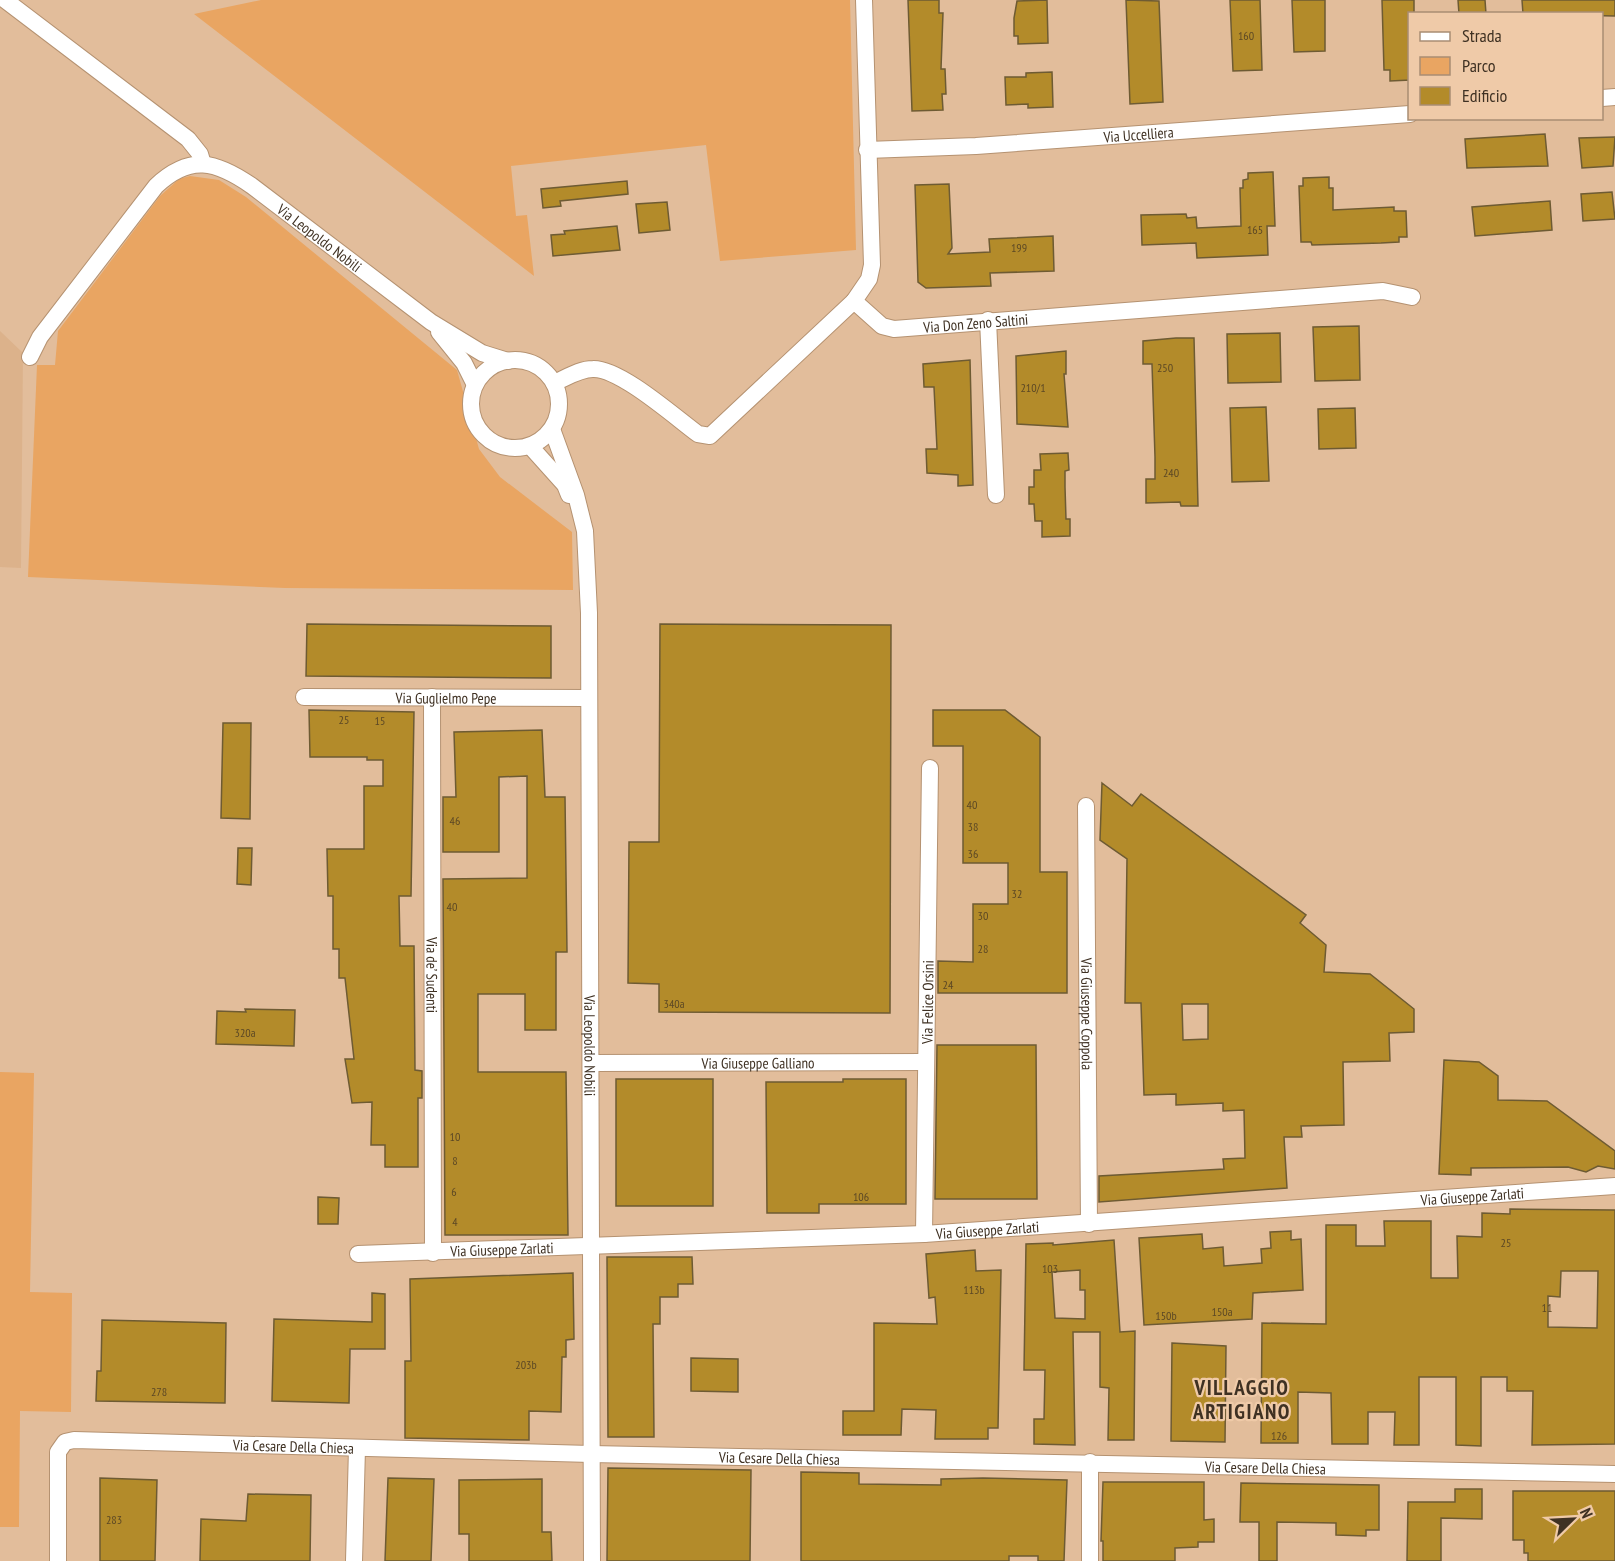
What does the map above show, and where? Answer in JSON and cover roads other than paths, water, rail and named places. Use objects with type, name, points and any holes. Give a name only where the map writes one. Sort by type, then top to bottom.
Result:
[{"type":"street","points":[[5,0],[188,139],[200,154],[203,164],[182,168],[156,186],[40,337],[30,357]]},
{"type":"street","points":[[554,383],[578,372],[601,370],[634,386],[698,434],[710,436],[854,301],[869,279],[872,265],[864,0]]},
{"type":"street","name":"Via Uccelliera","points":[[867,150],[976,146],[1408,114]]},
{"type":"street","name":"Via Leopoldo Nobili","points":[[203,164],[229,171],[252,186],[431,322],[482,353],[508,361]]},
{"type":"street","name":"Via Don Zeno Saltini","points":[[854,301],[882,326],[894,329],[1383,291],[1412,297]]},
{"type":"street","points":[[988,320],[996,495]]},
{"type":"street","name":"Via Leopoldo Nobili","points":[[431,322],[464,363],[475,385]]},
{"type":"street","points":[[508,361],[534,364],[554,383],[559,411],[552,429],[539,442],[530,446],[504,448],[482,434],[471,411],[475,385],[492,366],[508,361]]},
{"type":"street","name":"Via Leopoldo Nobili","points":[[552,429],[576,495],[585,531],[589,613],[592,1561]]},
{"type":"street","name":"Via Leopoldo Nobili","points":[[530,446],[565,485],[585,531]]},
{"type":"street","name":"Via Guglielmo Pepe","points":[[304,697],[588,698]]},
{"type":"street","name":"Via de’ Sudenti","points":[[432,697],[433,1253]]},
{"type":"street","name":"Via Felice Orsini","points":[[924,1234],[930,768]]},
{"type":"street","name":"Via Giuseppe Coppola","points":[[1086,806],[1089,1224]]},
{"type":"street","name":"Via Giuseppe Galliano","points":[[592,1064],[926,1062]]},
{"type":"street","name":"Via Giuseppe Zarlati","points":[[358,1254],[924,1234],[1615,1186]]},
{"type":"street","name":"Via Cesare Della Chiesa","points":[[58,1561],[57,1452],[65,1442],[74,1440],[591,1454],[1615,1474]]},
{"type":"street","points":[[354,1561],[357,1448]]},
{"type":"street","points":[[1090,1462],[1090,1561]]},
{"type":"district","name":"VILLAGGIO ARTIGIANO","points":[[1242,1399]]}]
